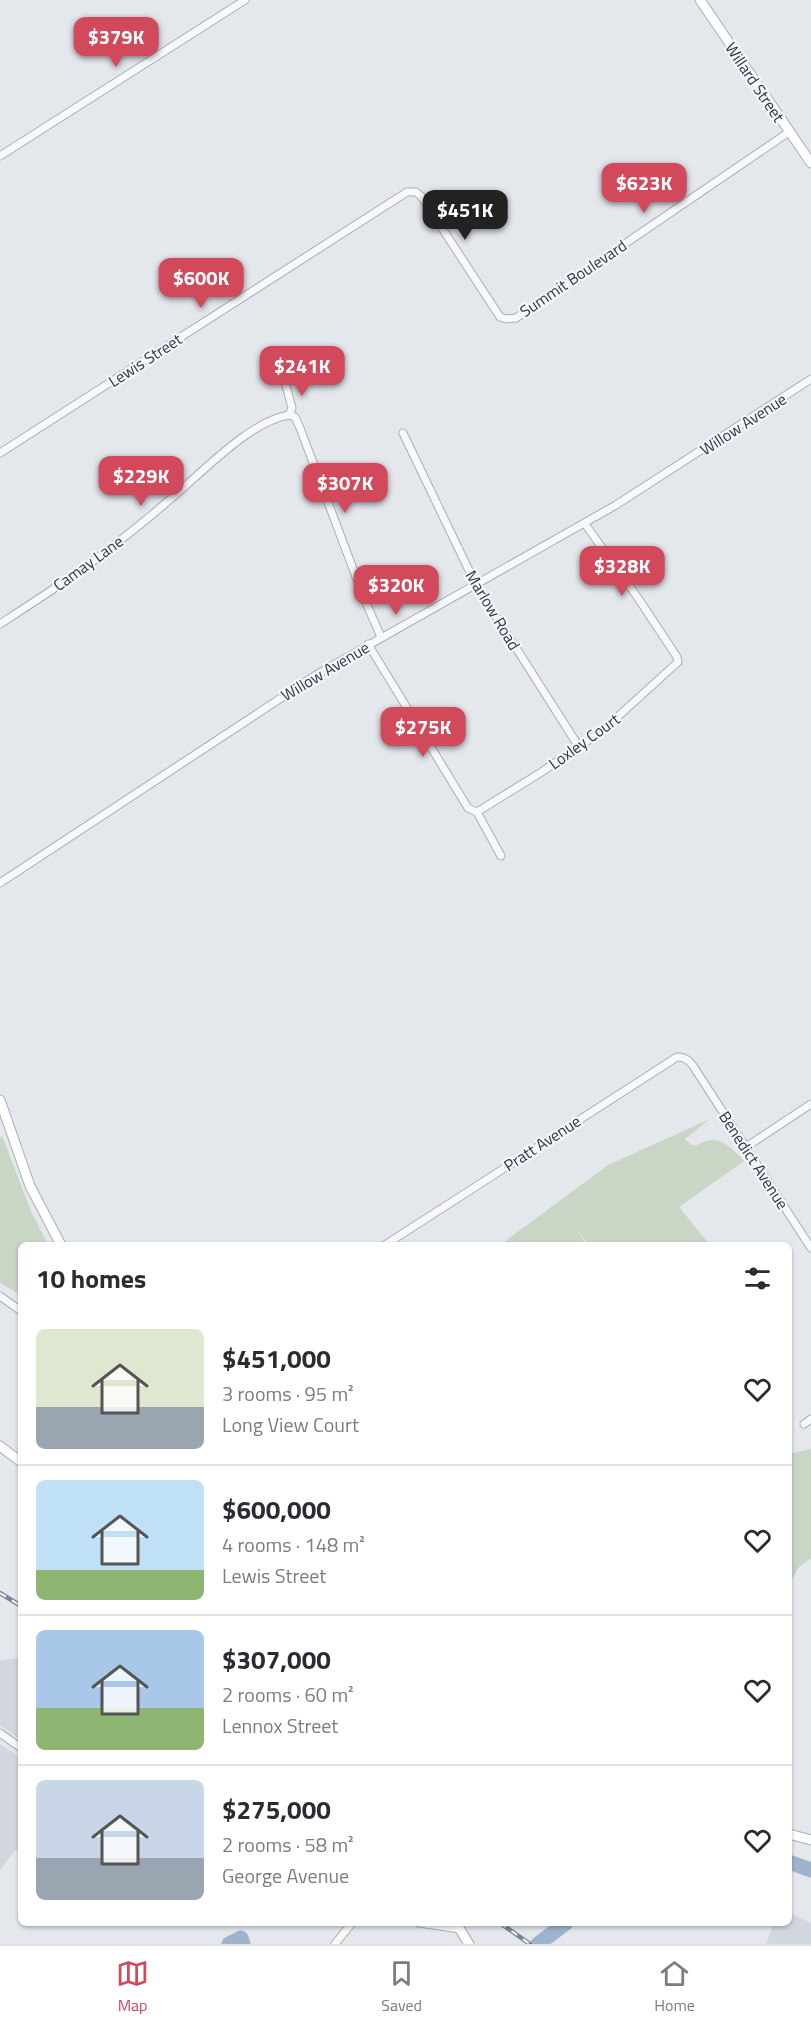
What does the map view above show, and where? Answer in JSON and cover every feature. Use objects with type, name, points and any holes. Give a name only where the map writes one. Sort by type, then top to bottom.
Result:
[{"type":"street","points":[[0,156],[245,0]]},
{"type":"street","name":"Willard Street","points":[[700,0],[811,163]]},
{"type":"street","name":"Summit Boulevard","points":[[413,192],[421,196],[500,317],[516,318],[789,132]]},
{"type":"street","name":"Lewis Street","points":[[0,453],[398,197],[413,192]]},
{"type":"street","points":[[285,358],[284,378],[292,408],[289,415],[295,417],[300,428],[381,638]]},
{"type":"street","name":"Willow Avenue","points":[[0,883],[307,681],[368,644],[585,524],[811,379]]},
{"type":"street","name":"Camay Lane","points":[[0,624],[91,563],[244,436],[279,416],[289,415]]},
{"type":"street","name":"Marlow Road","points":[[403,433],[476,585],[579,747]]},
{"type":"street","name":"Loxley Court","points":[[477,812],[602,731],[678,662],[638,598],[585,524]]},
{"type":"street","points":[[368,644],[468,808],[477,812],[501,856]]},
{"type":"street","name":"Pratt Avenue","points":[[390,1242],[677,1056],[688,1060],[698,1072]]},
{"type":"street","name":"Benedict Avenue","points":[[698,1072],[811,1248]]},
{"type":"street","points":[[0,1100],[30,1186],[59,1242]]},
{"type":"street","points":[[746,1147],[811,1104]]},
{"type":"street","points":[[0,1296],[18,1309]]},
{"type":"street","points":[[804,1424],[811,1419]]},
{"type":"street","points":[[0,1446],[18,1460]]},
{"type":"street","points":[[0,1733],[18,1746]]},
{"type":"street","points":[[792,1835],[811,1840]]},
{"type":"street","points":[[335,1944],[350,1926]]},
{"type":"street","points":[[458,1926],[469,1944]]},
{"type":"shaded area","points":[[18,1658],[18,1738],[0,1725],[0,1661]]},
{"type":"shaded area","points":[[0,1744],[18,1756],[18,1851],[16,1849],[0,1870]]},
{"type":"shaded area","points":[[792,1914],[811,1923],[811,1944],[766,1944],[773,1926],[792,1926]]},
{"type":"green space","points":[[710,1119],[685,1139],[696,1146],[710,1140],[722,1142],[744,1161],[679,1207],[708,1242],[586,1242],[577,1229],[584,1242],[504,1242],[608,1165]]},
{"type":"green space","points":[[2,1136],[31,1211],[46,1242],[18,1242],[18,1293],[0,1283],[0,1137]]},
{"type":"green space","points":[[811,1449],[811,1558],[799,1567],[792,1579],[792,1453]]},
{"type":"waterway","points":[[792,1863],[811,1870]]},
{"type":"waterway","points":[[538,1944],[562,1926]]},
{"type":"waterway","points":[[229,1944],[241,1938],[243,1944]]},
{"type":"railway","points":[[0,1593],[18,1604]]},
{"type":"railway","points":[[504,1926],[530,1944]]}]
